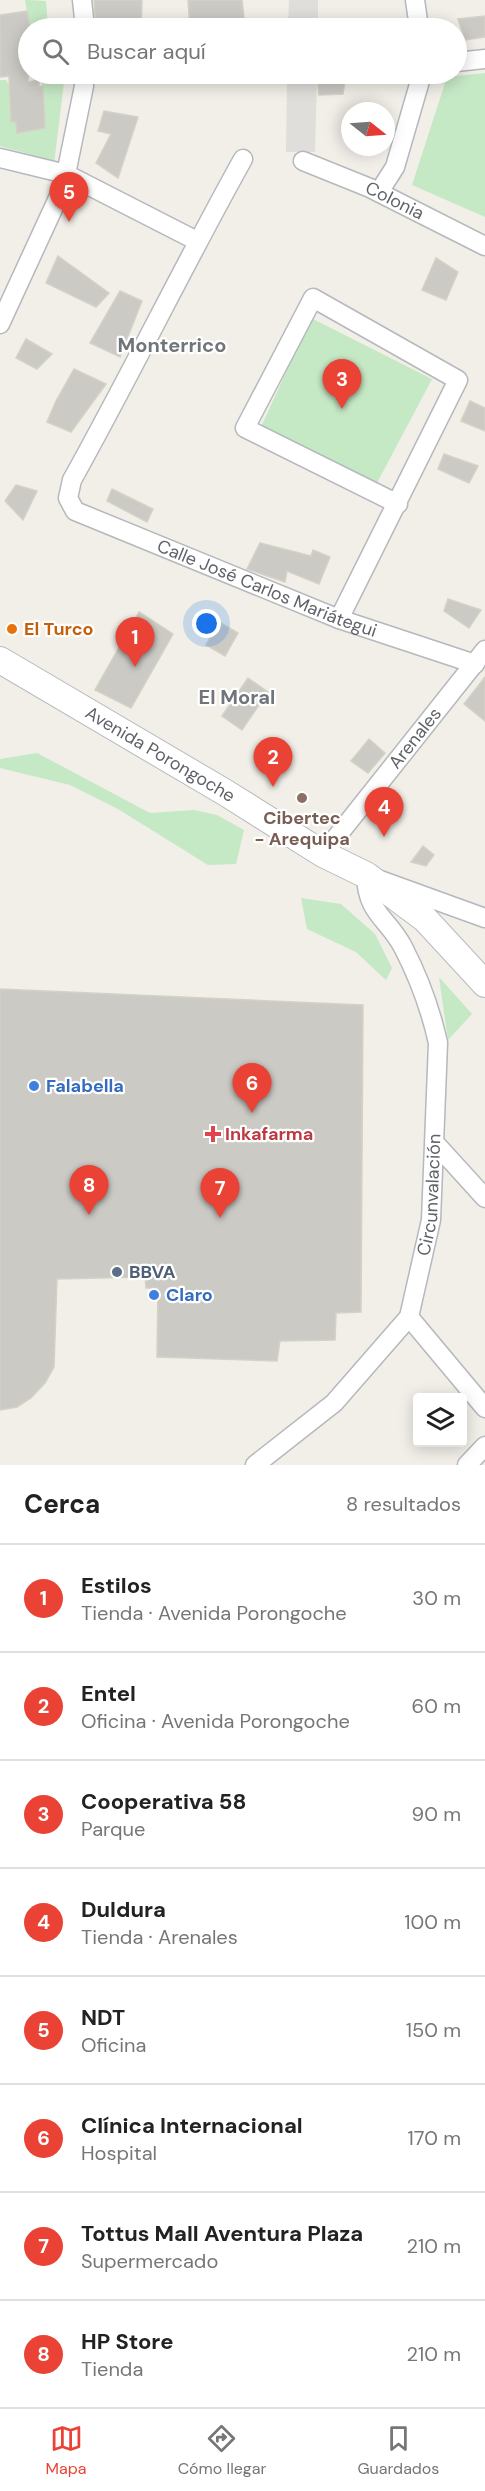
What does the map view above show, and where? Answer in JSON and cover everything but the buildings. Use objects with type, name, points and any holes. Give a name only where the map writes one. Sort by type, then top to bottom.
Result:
[{"type":"main road","name":"Avenida Porongoche","points":[[0,660],[226,793],[323,854],[366,875],[424,919],[485,984]]},
{"type":"street","points":[[82,0],[84,18]]},
{"type":"street","points":[[415,0],[418,18]]},
{"type":"street","points":[[467,61],[485,59]]},
{"type":"street","points":[[0,324],[6,300],[37,248],[66,174],[84,84]]},
{"type":"street","points":[[380,192],[395,167],[419,84]]},
{"type":"street","points":[[0,158],[66,174],[197,241],[243,159]]},
{"type":"street","name":"Colonia","points":[[303,161],[380,192],[485,246]]},
{"type":"street","name":"Calle José Carlos Mariátegui","points":[[197,241],[132,372],[72,480],[68,498],[75,511],[339,619],[480,657]]},
{"type":"street","points":[[339,619],[398,504],[458,380],[313,298],[245,428],[398,504]]},
{"type":"street","name":"Arenales","points":[[323,854],[480,657]]},
{"type":"street","points":[[366,875],[485,918]]},
{"type":"street","name":"Circunvalación","points":[[255,1465],[334,1403],[409,1317],[430,1220],[439,1064],[438,1043],[433,1022],[402,946],[369,902],[366,875]]},
{"type":"street","points":[[435,1143],[485,1198]]},
{"type":"street","points":[[409,1317],[485,1408]]},
{"type":"street","points":[[467,1465],[485,1446]]},
{"type":"shaded area","points":[[289,0],[318,0],[318,18],[288,18]]},
{"type":"shaded area","points":[[287,84],[317,84],[315,152],[286,152]]},
{"type":"green space","points":[[25,0],[46,1],[47,18],[28,18]]},
{"type":"green space","points":[[485,73],[485,217],[412,185],[445,84],[467,84],[467,75]]},
{"type":"green space","points":[[0,80],[6,80],[10,87],[11,121],[16,122],[17,133],[45,128],[42,84],[64,84],[54,164],[0,146]]},
{"type":"green space","points":[[311,318],[432,379],[369,498],[255,440]]},
{"type":"green space","points":[[37,753],[150,813],[194,810],[217,815],[244,830],[236,864],[208,865],[118,809],[70,785],[0,768],[0,759]]},
{"type":"green space","points":[[301,898],[341,904],[375,934],[392,968],[386,980],[356,952],[307,929]]},
{"type":"green space","points":[[439,977],[472,1014],[448,1040]]},
{"type":"place","name":"NDT","points":[[69,222]]},
{"type":"place","name":"Cooperativa 58","points":[[342,409]]},
{"type":"place","name":"El Turco","points":[[12,629]]},
{"type":"place","name":"Estilos","points":[[135,667]]},
{"type":"place","name":"Entel","points":[[273,787]]},
{"type":"place","name":"Cibertec - Arequipa","points":[[302,798]]},
{"type":"place","name":"Duldura","points":[[384,837]]},
{"type":"place","name":"Falabella","points":[[34,1086]]},
{"type":"place","name":"Clínica Internacional","points":[[252,1113]]},
{"type":"place","name":"Inkafarma","points":[[213,1134]]},
{"type":"place","name":"HP Store","points":[[89,1215]]},
{"type":"place","name":"Tottus Mall Aventura Plaza","points":[[220,1218]]},
{"type":"place","name":"BBVA","points":[[117,1272]]},
{"type":"place","name":"Claro","points":[[154,1295]]},
{"type":"district","name":"Monterrico","points":[[172,345]]},
{"type":"district","name":"El Moral","points":[[237,697]]}]
